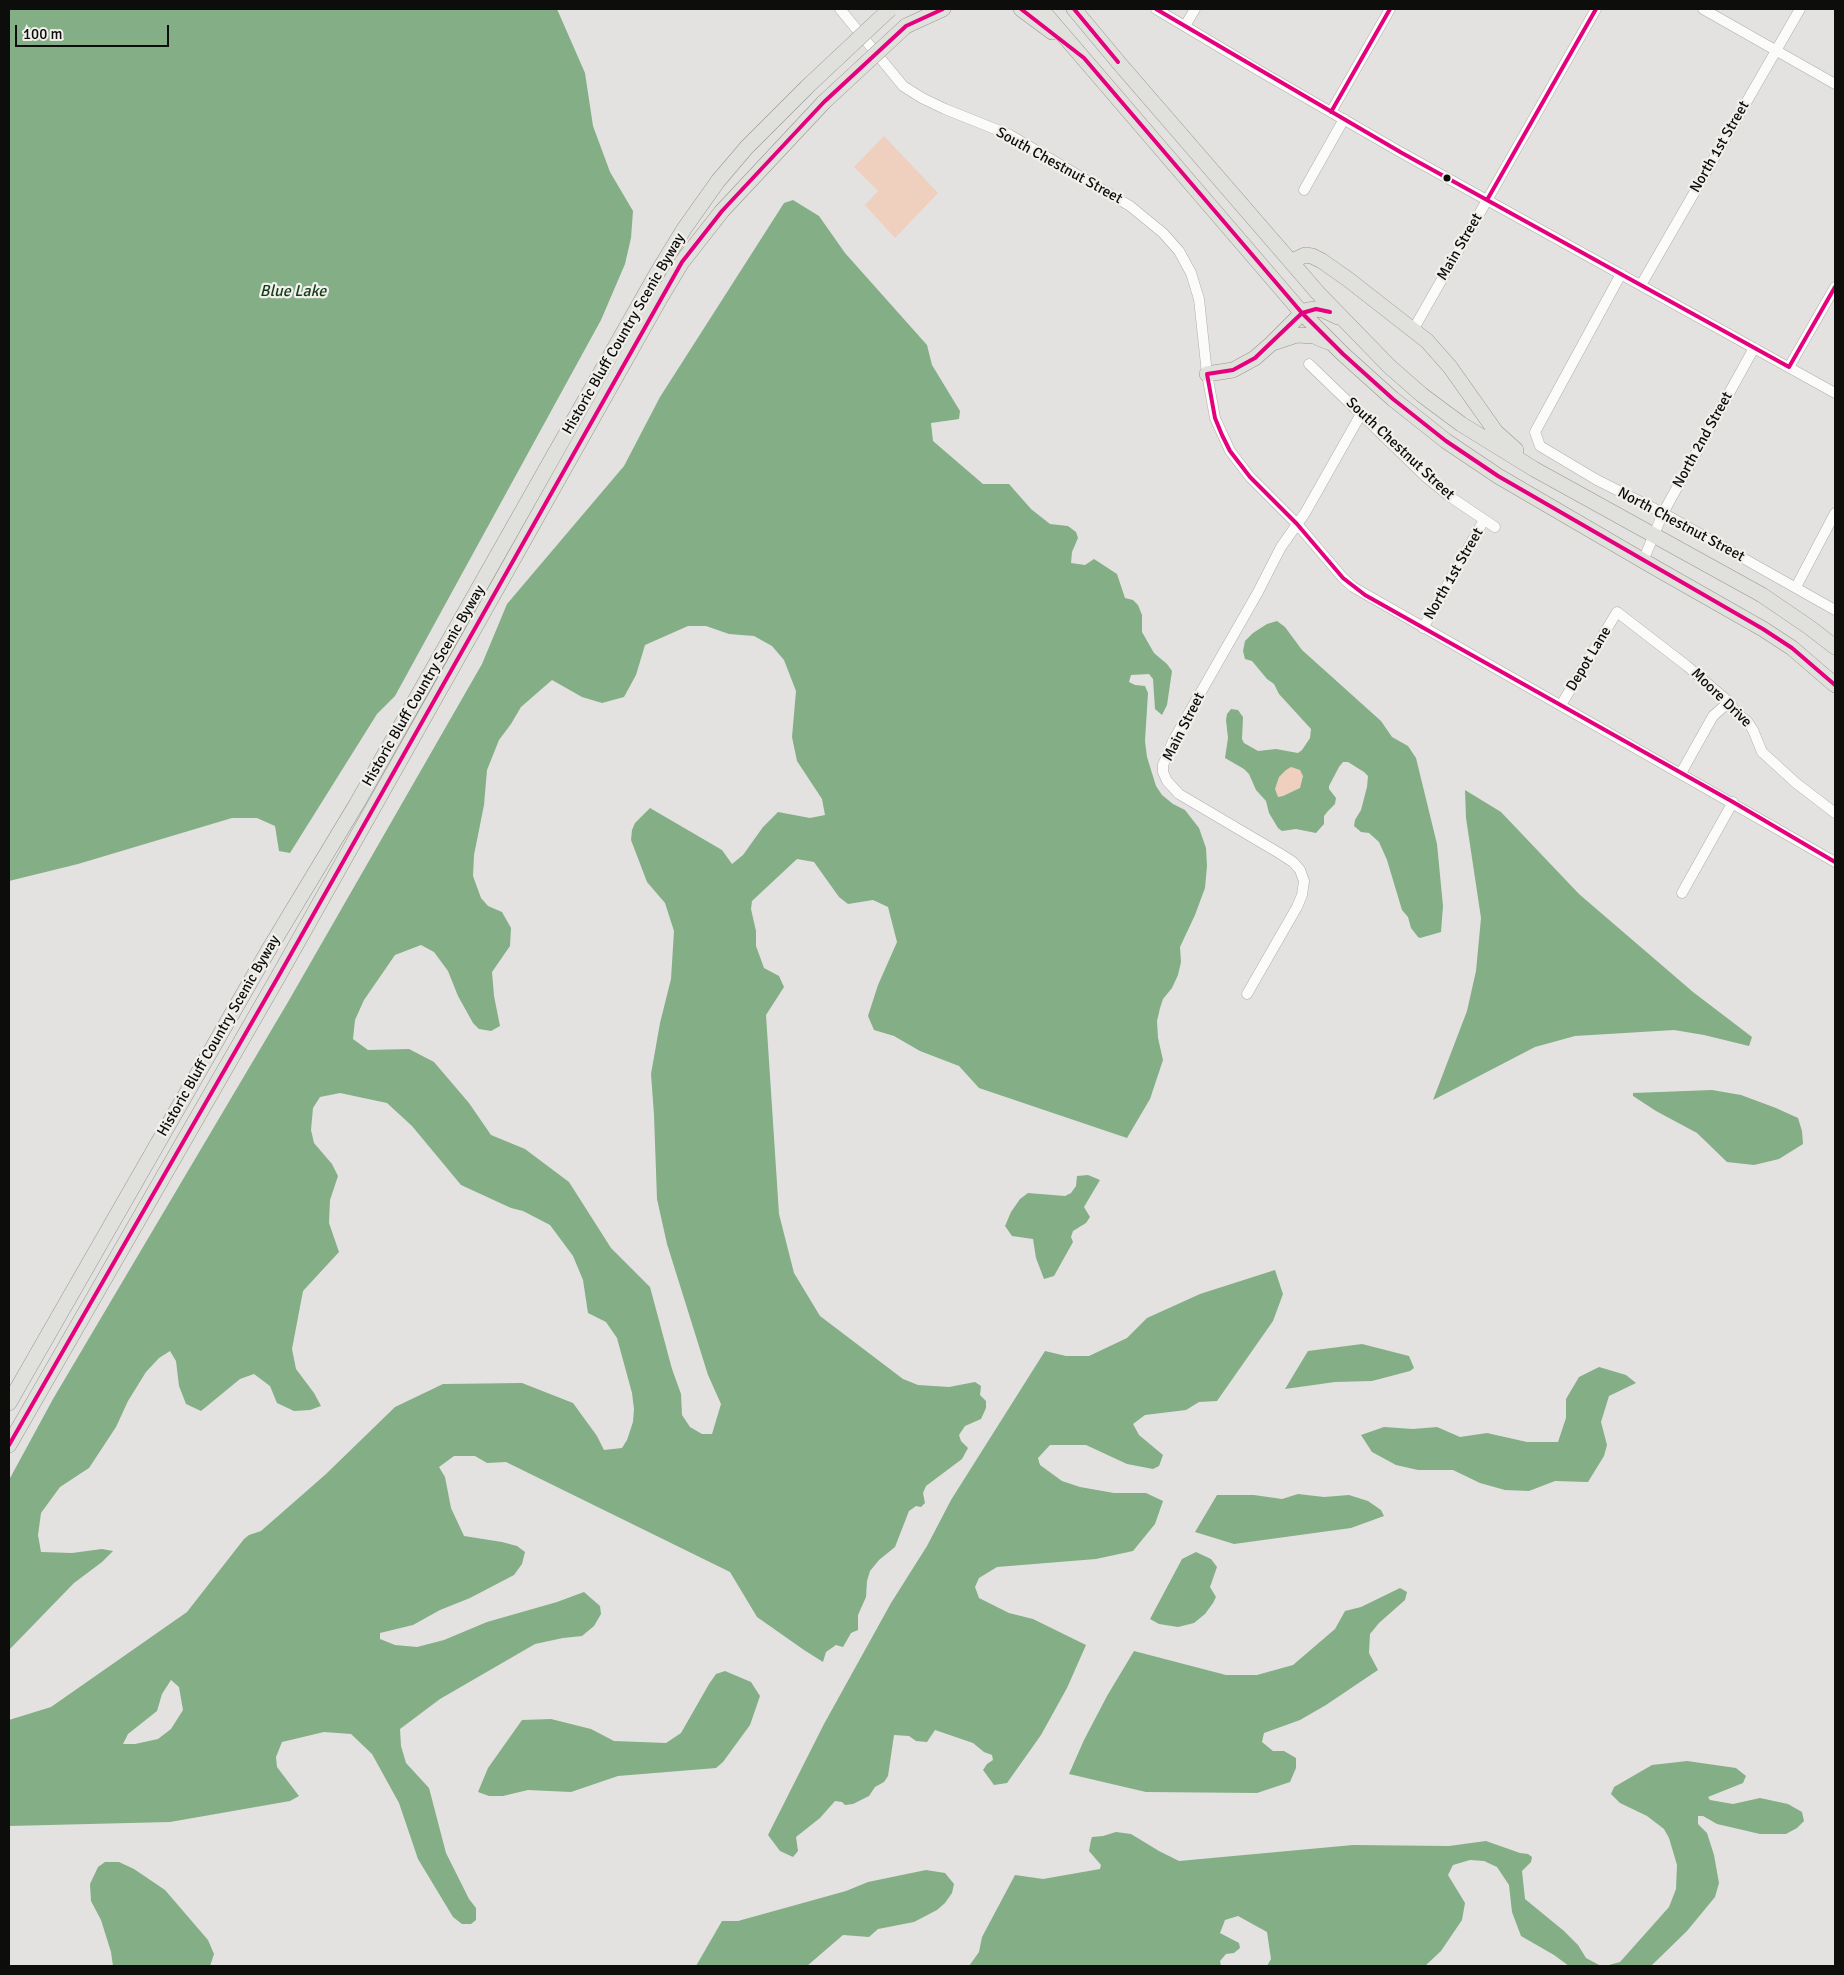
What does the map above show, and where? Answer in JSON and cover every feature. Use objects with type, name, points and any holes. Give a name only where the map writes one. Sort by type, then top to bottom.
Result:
[{"type":"main road","name":"Historic Bluff Country Scenic Byway","points":[[9,1403],[263,959],[356,805],[656,275],[684,230],[718,181],[747,147],[808,86],[890,9]]},
{"type":"main road","name":"Historic Bluff Country Scenic Byway","points":[[9,1445],[278,977],[682,262],[722,212],[824,102],[925,9]]},
{"type":"main road","points":[[906,26],[944,9]]},
{"type":"main road","points":[[1021,9],[1084,58]]},
{"type":"main road","points":[[1040,9],[1302,313],[1393,399],[1454,446],[1498,476],[1643,561],[1763,628],[1792,648],[1835,684]]},
{"type":"main road","points":[[1074,9],[1318,293],[1390,367],[1435,405],[1486,440],[1568,488],[1762,595],[1809,626],[1835,647]]},
{"type":"main road","points":[[1292,261],[1305,255],[1322,261],[1413,330],[1440,355],[1496,432],[1568,488]]},
{"type":"main road","points":[[1207,374],[1233,370],[1255,358],[1302,313],[1316,309],[1323,310],[1332,313],[1348,324]]},
{"type":"main road","points":[[1272,343],[1297,335],[1305,335],[1333,344]]},
{"type":"street","name":"South Chestnut Street","points":[[840,9],[903,86],[944,109],[1010,135],[1130,206],[1163,233],[1179,251],[1194,282],[1199,299],[1207,374],[1215,418],[1230,451],[1250,477],[1297,524],[1342,578],[1353,587],[1423,628],[1733,802],[1835,862]]},
{"type":"street","points":[[1156,9],[1331,112],[1835,393]]},
{"type":"street","points":[[1185,26],[1195,9]]},
{"type":"street","points":[[1331,112],[1390,9]]},
{"type":"street","name":"Main Street","points":[[1413,330],[1596,9]]},
{"type":"street","points":[[1703,9],[1835,84]]},
{"type":"street","name":"North 1st Street","points":[[1641,285],[1800,9]]},
{"type":"street","points":[[1304,190],[1344,119]]},
{"type":"street","name":"North Chestnut Street","points":[[1621,274],[1535,432],[1540,446],[1597,480],[1663,513],[1835,610]]},
{"type":"street","points":[[1789,367],[1835,286]]},
{"type":"street","name":"North 2nd Street","points":[[1643,561],[1663,513],[1754,348]]},
{"type":"street","name":"South Chestnut Street","points":[[1309,364],[1396,450],[1434,484],[1448,496],[1496,527]]},
{"type":"street","name":"Main Street","points":[[1247,994],[1297,907],[1302,895],[1304,881],[1300,870],[1293,862],[1179,794],[1167,781],[1163,772],[1163,765],[1173,741],[1258,592],[1281,547],[1297,524],[1361,414]]},
{"type":"street","points":[[1796,587],[1835,514]]},
{"type":"street","name":"North 1st Street","points":[[1423,628],[1484,520]]},
{"type":"street","name":"Moore Drive","points":[[1617,612],[1687,666],[1729,702],[1736,712],[1747,720],[1762,752],[1796,783],[1835,813]]},
{"type":"street","name":"Depot Lane","points":[[1560,705],[1617,612]]},
{"type":"street","points":[[1681,773],[1713,716],[1729,702]]},
{"type":"street","points":[[1682,893],[1733,802]]},
{"type":"shaded area","points":[[884,136],[938,193],[895,238],[865,205],[878,191],[854,167]]},
{"type":"shaded area","points":[[1291,767],[1300,770],[1303,776],[1300,788],[1277,797],[1275,789],[1279,777],[1286,769]]},
{"type":"water","name":"Blue Lake","points":[[9,9],[557,9],[585,73],[593,126],[610,172],[633,211],[631,238],[625,264],[601,320],[395,696],[377,714],[290,853],[279,851],[275,826],[257,818],[232,818],[78,864],[9,881]]},
{"type":"water","points":[[793,200],[819,216],[845,253],[927,345],[932,365],[960,411],[959,419],[931,423],[933,441],[983,484],[1009,484],[1031,509],[1050,524],[1068,526],[1076,532],[1078,538],[1072,552],[1071,563],[1085,565],[1094,559],[1117,574],[1125,598],[1133,600],[1138,605],[1142,615],[1142,632],[1154,653],[1172,671],[1167,705],[1162,715],[1155,709],[1153,679],[1149,674],[1131,675],[1129,682],[1145,686],[1148,693],[1145,741],[1147,757],[1156,786],[1162,795],[1173,804],[1185,810],[1199,828],[1206,848],[1207,866],[1205,888],[1180,947],[1181,962],[1178,975],[1172,988],[1163,999],[1160,1008],[1157,1021],[1158,1038],[1163,1060],[1150,1099],[1127,1138],[979,1088],[959,1066],[920,1051],[894,1036],[874,1030],[868,1016],[878,985],[897,942],[888,907],[873,900],[848,904],[839,897],[814,862],[797,859],[752,901],[751,909],[756,931],[756,946],[764,968],[779,976],[784,987],[766,1015],[779,1214],[794,1273],[820,1316],[903,1379],[918,1385],[949,1387],[975,1382],[981,1386],[980,1395],[986,1401],[986,1408],[981,1419],[965,1426],[959,1435],[961,1441],[968,1448],[962,1459],[926,1486],[923,1493],[925,1503],[921,1507],[916,1506],[909,1511],[895,1547],[879,1560],[870,1571],[866,1597],[858,1615],[858,1630],[851,1633],[843,1647],[836,1645],[826,1652],[823,1662],[757,1617],[730,1572],[506,1462],[487,1463],[475,1456],[454,1456],[439,1467],[445,1477],[451,1508],[464,1536],[517,1546],[525,1552],[522,1564],[514,1575],[413,1625],[380,1633],[380,1639],[395,1645],[417,1647],[444,1640],[487,1622],[557,1602],[584,1592],[600,1606],[601,1614],[594,1626],[582,1636],[535,1644],[440,1699],[400,1729],[401,1746],[406,1763],[429,1788],[446,1853],[469,1899],[476,1908],[476,1920],[471,1924],[462,1924],[453,1917],[418,1859],[399,1803],[372,1754],[351,1734],[324,1732],[282,1742],[276,1757],[277,1767],[299,1796],[290,1801],[170,1822],[9,1826],[9,1720],[51,1707],[187,1612],[244,1539],[261,1531],[326,1474],[395,1407],[443,1384],[522,1383],[573,1403],[597,1436],[604,1450],[622,1448],[627,1440],[633,1422],[634,1409],[632,1393],[617,1338],[606,1322],[588,1313],[583,1280],[573,1256],[550,1225],[523,1211],[511,1208],[461,1185],[412,1126],[387,1103],[340,1093],[320,1097],[313,1108],[311,1130],[314,1143],[332,1164],[338,1176],[330,1200],[329,1223],[339,1252],[303,1291],[292,1349],[296,1369],[321,1406],[310,1410],[294,1411],[277,1403],[270,1386],[254,1374],[240,1379],[201,1411],[186,1404],[179,1386],[176,1361],[170,1351],[159,1358],[146,1372],[128,1401],[116,1427],[89,1468],[60,1487],[41,1513],[38,1535],[41,1552],[72,1553],[102,1549],[113,1551],[102,1562],[74,1583],[9,1650],[9,1480],[53,1399],[288,1002],[482,664],[507,604],[624,466],[660,397],[784,203]],"holes":[[[688,626],[706,626],[729,634],[754,636],[772,646],[784,660],[796,691],[792,737],[797,761],[822,799],[825,815],[810,818],[778,812],[763,827],[743,855],[732,864],[722,850],[650,808],[635,823],[632,830],[631,840],[647,882],[665,903],[674,931],[671,979],[660,1023],[651,1074],[657,1199],[667,1244],[708,1375],[721,1404],[712,1434],[702,1434],[690,1427],[682,1415],[681,1394],[672,1369],[650,1287],[611,1248],[569,1182],[525,1149],[491,1135],[469,1103],[434,1062],[409,1049],[368,1050],[353,1039],[355,1020],[364,1000],[395,955],[421,945],[434,952],[448,971],[458,996],[473,1023],[479,1029],[491,1031],[500,1026],[494,996],[492,972],[510,946],[511,928],[502,912],[488,906],[481,898],[473,876],[474,855],[484,805],[487,770],[499,740],[521,707],[552,680],[582,697],[602,703],[624,697],[636,675],[645,645]],[[171,1680],[179,1687],[183,1710],[171,1729],[158,1739],[135,1744],[123,1744],[128,1734],[157,1711],[162,1694]]]},
{"type":"water","points":[[1277,621],[1285,627],[1302,650],[1381,721],[1392,737],[1408,746],[1416,758],[1437,844],[1443,906],[1441,932],[1418,937],[1411,928],[1408,917],[1402,910],[1387,860],[1379,842],[1369,833],[1361,832],[1354,826],[1361,810],[1367,787],[1368,776],[1364,772],[1348,762],[1343,762],[1339,767],[1329,786],[1329,789],[1336,798],[1335,804],[1324,816],[1324,824],[1316,833],[1296,829],[1282,831],[1269,813],[1266,801],[1256,790],[1249,774],[1225,758],[1228,738],[1226,720],[1227,714],[1231,709],[1238,710],[1243,717],[1242,739],[1244,743],[1258,751],[1276,749],[1298,753],[1310,738],[1311,729],[1279,694],[1274,684],[1267,679],[1252,661],[1245,659],[1243,651],[1245,641],[1267,624]],"holes":[[[1291,767],[1300,770],[1303,776],[1300,788],[1278,797],[1275,789],[1279,777]]]},
{"type":"water","points":[[1465,790],[1501,812],[1579,894],[1693,992],[1752,1037],[1749,1046],[1674,1030],[1575,1036],[1535,1047],[1433,1100],[1467,1011],[1476,971],[1481,918],[1466,818]]},
{"type":"water","points":[[1712,1090],[1741,1095],[1798,1118],[1803,1144],[1779,1159],[1754,1165],[1727,1162],[1697,1133],[1633,1096],[1633,1093]]},
{"type":"water","points":[[1088,1175],[1100,1180],[1084,1207],[1090,1217],[1086,1223],[1073,1231],[1071,1237],[1073,1242],[1054,1276],[1044,1279],[1036,1258],[1033,1239],[1012,1236],[1005,1226],[1011,1212],[1020,1199],[1028,1193],[1065,1196],[1071,1193],[1076,1186],[1077,1176]]},
{"type":"water","points":[[1275,1270],[1283,1294],[1273,1321],[1217,1401],[1199,1402],[1186,1410],[1145,1415],[1133,1424],[1139,1435],[1163,1455],[1159,1466],[1153,1469],[1127,1464],[1086,1445],[1050,1445],[1038,1458],[1040,1465],[1062,1481],[1080,1487],[1114,1493],[1146,1493],[1163,1501],[1155,1524],[1133,1551],[1096,1559],[997,1567],[979,1578],[975,1587],[979,1598],[1009,1613],[1033,1619],[1086,1645],[1067,1688],[1041,1735],[1007,1783],[994,1785],[983,1770],[993,1760],[992,1755],[984,1752],[973,1743],[935,1730],[927,1742],[916,1741],[909,1736],[894,1735],[888,1776],[884,1782],[875,1787],[869,1796],[853,1804],[845,1805],[842,1802],[835,1801],[820,1818],[796,1837],[798,1851],[793,1857],[780,1851],[768,1835],[824,1724],[891,1603],[927,1546],[951,1500],[1045,1351],[1066,1356],[1089,1356],[1127,1338],[1147,1318],[1200,1294]]},
{"type":"water","points":[[1362,1344],[1409,1356],[1414,1368],[1410,1371],[1372,1381],[1335,1382],[1285,1389],[1308,1351]]},
{"type":"water","points":[[1599,1367],[1626,1375],[1636,1383],[1609,1396],[1601,1422],[1607,1445],[1604,1456],[1588,1482],[1555,1481],[1529,1491],[1505,1490],[1480,1483],[1453,1470],[1418,1470],[1396,1465],[1372,1452],[1361,1435],[1384,1427],[1413,1429],[1437,1427],[1460,1437],[1487,1433],[1527,1442],[1558,1442],[1566,1418],[1566,1399],[1579,1377]]},
{"type":"water","points":[[1298,1494],[1324,1497],[1349,1495],[1368,1501],[1381,1510],[1384,1516],[1351,1528],[1234,1544],[1195,1532],[1217,1495],[1254,1495],[1282,1499]]},
{"type":"water","points":[[1196,1552],[1211,1559],[1217,1567],[1210,1587],[1216,1597],[1213,1603],[1205,1614],[1194,1623],[1178,1627],[1159,1624],[1150,1619],[1182,1559]]},
{"type":"water","points":[[1400,1588],[1407,1592],[1405,1600],[1379,1623],[1370,1634],[1369,1653],[1378,1670],[1300,1720],[1264,1733],[1262,1742],[1273,1751],[1284,1751],[1296,1758],[1296,1768],[1290,1782],[1257,1793],[1146,1792],[1069,1774],[1107,1696],[1134,1651],[1226,1675],[1257,1675],[1293,1665],[1335,1629],[1345,1611],[1361,1607]]},
{"type":"water","points":[[725,1671],[751,1682],[760,1696],[750,1725],[723,1762],[716,1768],[618,1776],[571,1792],[528,1790],[503,1796],[489,1796],[478,1792],[488,1768],[522,1720],[551,1719],[591,1729],[614,1741],[666,1743],[681,1733],[716,1674]]},
{"type":"water","points":[[1687,1761],[1736,1768],[1746,1776],[1743,1783],[1708,1797],[1710,1800],[1733,1804],[1760,1798],[1788,1804],[1802,1812],[1804,1821],[1797,1828],[1786,1834],[1760,1834],[1717,1824],[1703,1816],[1698,1816],[1698,1824],[1707,1833],[1714,1855],[1719,1883],[1715,1897],[1687,1931],[1651,1966],[1605,1966],[1620,1962],[1669,1907],[1676,1889],[1677,1865],[1669,1838],[1664,1829],[1647,1816],[1620,1803],[1611,1794],[1614,1787],[1652,1765]]},
{"type":"water","points":[[1116,1832],[1131,1834],[1179,1861],[1353,1845],[1449,1846],[1486,1841],[1528,1854],[1532,1857],[1531,1862],[1522,1871],[1525,1899],[1564,1931],[1578,1945],[1586,1958],[1601,1966],[1569,1966],[1521,1936],[1512,1912],[1509,1885],[1497,1867],[1484,1861],[1470,1860],[1453,1865],[1448,1875],[1465,1903],[1462,1920],[1441,1951],[1425,1966],[1267,1966],[1271,1959],[1267,1932],[1238,1916],[1225,1920],[1220,1933],[1239,1943],[1240,1948],[1234,1953],[1226,1954],[1220,1961],[1221,1966],[969,1966],[979,1952],[982,1937],[1015,1875],[1043,1879],[1100,1869],[1101,1865],[1089,1851],[1092,1837]]},
{"type":"water","points":[[105,1862],[119,1862],[134,1869],[165,1890],[208,1940],[214,1954],[210,1966],[113,1966],[111,1952],[101,1920],[91,1901],[90,1884],[98,1867]]},
{"type":"water","points":[[926,1870],[945,1873],[954,1884],[952,1893],[937,1910],[914,1922],[878,1929],[869,1937],[843,1935],[807,1966],[696,1966],[722,1921],[738,1921],[846,1891],[868,1882]]},
{"type":"transit line","points":[[9,1445],[278,977],[682,262],[722,211],[824,102],[906,26],[943,9]]},
{"type":"transit line","points":[[1021,9],[1084,58],[1302,313],[1343,354],[1393,399],[1446,441],[1498,476],[1763,629],[1792,648],[1835,685]]},
{"type":"transit line","points":[[1074,9],[1118,62]]},
{"type":"transit line","points":[[1156,9],[1402,153],[1789,367],[1835,287]]},
{"type":"transit line","points":[[1331,112],[1390,9]]},
{"type":"transit line","points":[[1487,200],[1596,9]]},
{"type":"transit line","points":[[1330,312],[1316,309],[1302,313],[1255,358],[1233,370],[1207,374],[1215,418],[1222,435],[1230,451],[1250,477],[1297,524],[1343,578],[1365,595],[1733,802],[1835,862]]}]
